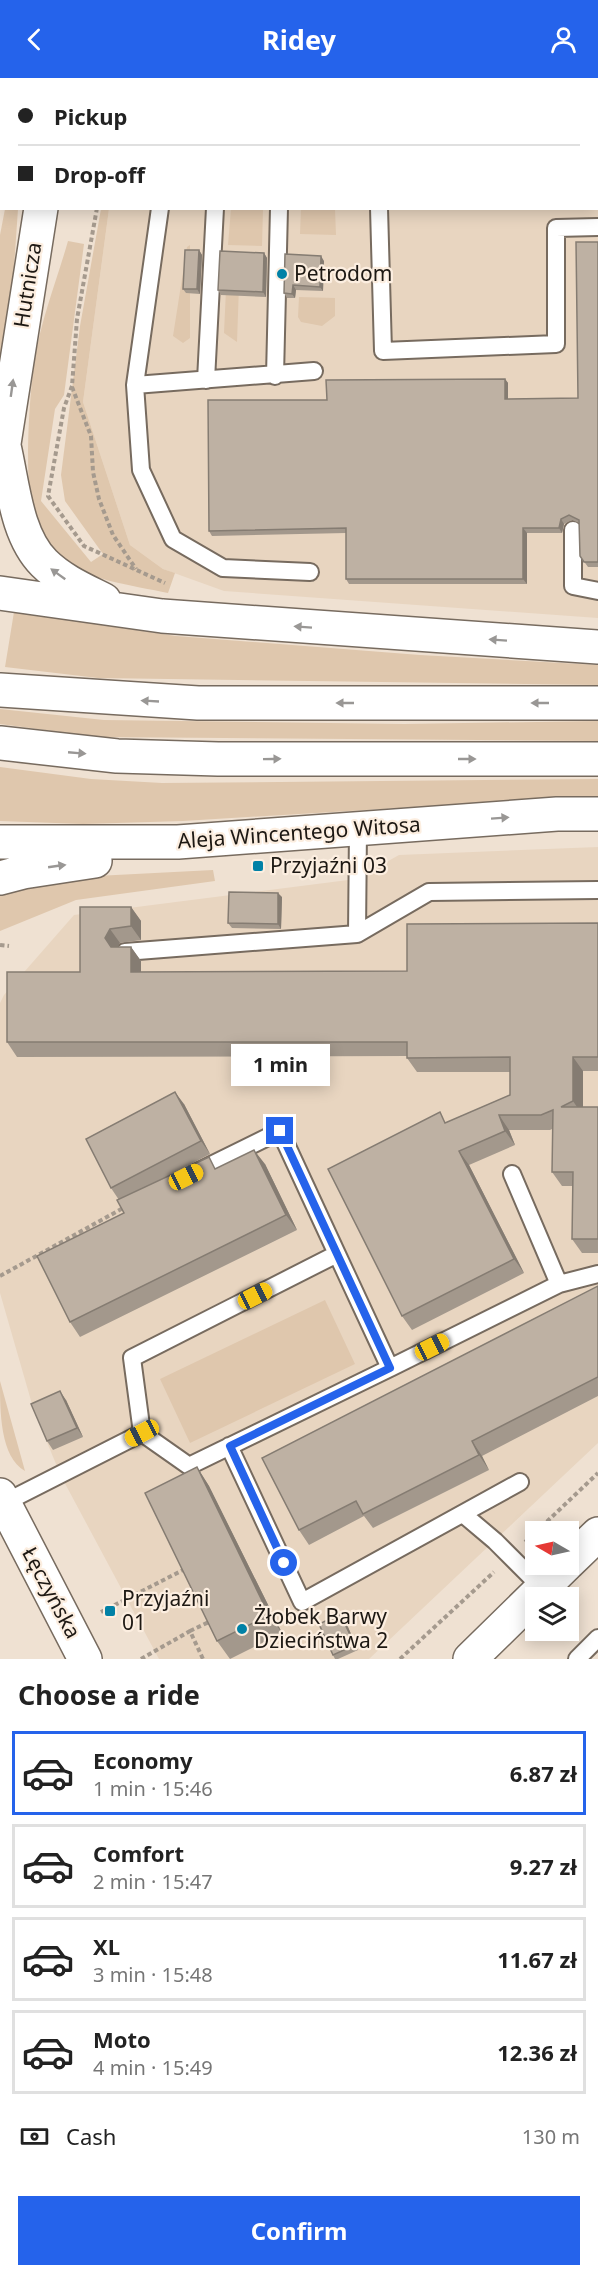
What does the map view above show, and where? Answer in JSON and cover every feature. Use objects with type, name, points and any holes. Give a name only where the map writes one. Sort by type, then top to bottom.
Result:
[{"type":"street","name":"Hutnicza","points":[[2,458],[40,210]]},
{"type":"street","points":[[2,458],[23,529],[33,549],[45,564],[63,578],[127,612]]},
{"type":"street","points":[[0,593],[127,612],[222,621],[598,647]]},
{"type":"street","points":[[9,691],[198,703],[598,703]]},
{"type":"street","points":[[10,745],[117,756],[218,759],[598,759]]},
{"type":"street","name":"Aleja Wincentego Witosa","points":[[0,842],[178,843],[598,814]]},
{"type":"street","points":[[0,878],[23,872],[124,857],[178,843]]},
{"type":"street","name":"Łęczyńska","points":[[2,1499],[85,1659]]},
{"type":"street","points":[[579,1553],[598,1534]]},
{"type":"street","points":[[543,1587],[556,1575]]},
{"type":"street","points":[[470,1659],[525,1605]]},
{"type":"lane","points":[[160,210],[135,385],[141,470],[173,539],[223,568],[310,572]]},
{"type":"lane","points":[[206,380],[215,210]]},
{"type":"lane","points":[[275,376],[279,210]]},
{"type":"lane","points":[[379,210],[383,351],[556,344],[556,228],[598,227]]},
{"type":"lane","points":[[135,385],[275,376],[314,371]]},
{"type":"lane","points":[[573,530],[573,586],[598,591]]},
{"type":"lane","points":[[357,934],[358,829]]},
{"type":"lane","points":[[125,952],[357,934],[429,892],[598,890]]},
{"type":"lane","points":[[179,1180],[280,1131],[390,1368]]},
{"type":"lane","points":[[512,1174],[559,1284]]},
{"type":"lane","points":[[337,1254],[132,1358],[142,1433],[189,1466],[559,1284],[598,1274]]},
{"type":"lane","points":[[2,1499],[142,1433]]},
{"type":"lane","points":[[230,1446],[302,1602],[520,1482]]},
{"type":"lane","points":[[463,1514],[541,1587]]},
{"type":"lane","points":[[577,1659],[598,1638]]},
{"type":"path","points":[[84,546],[48,496],[64,408],[72,386],[77,319],[97,210]]},
{"type":"path","points":[[72,386],[91,436],[93,472],[99,499],[113,535],[131,565],[141,574]]},
{"type":"path","points":[[0,945],[9,946]]},
{"type":"path","points":[[0,1276],[129,1205]]},
{"type":"path","points":[[548,1521],[598,1473]]},
{"type":"path","points":[[400,1659],[525,1543]]},
{"type":"path","points":[[101,1612],[186,1569]]},
{"type":"path","points":[[141,1659],[211,1621]]},
{"type":"path","points":[[190,1631],[203,1659]]},
{"type":"shaded area","points":[[5,210],[18,210],[14,267],[0,356],[0,235]]},
{"type":"shaded area","points":[[101,210],[109,210],[83,402],[130,545],[163,569],[175,573],[168,593],[107,580],[77,569],[64,562],[51,550],[36,526],[31,508],[28,466],[33,375],[41,329],[68,241],[84,244],[64,395],[55,409],[41,501],[91,562],[103,554],[65,501],[61,475],[80,326]]},
{"type":"shaded area","points":[[109,210],[598,210],[598,618],[224,591],[163,569],[130,545],[83,402]]},
{"type":"shaded area","points":[[231,210],[263,210],[262,246],[228,245]]},
{"type":"shaded area","points":[[301,210],[335,210],[336,235],[300,234]]},
{"type":"shaded area","points":[[190,245],[190,338],[183,343],[173,336],[187,247]]},
{"type":"shaded area","points":[[239,286],[237,342],[224,333],[226,290]]},
{"type":"shaded area","points":[[299,297],[335,298],[335,316],[322,326],[301,322],[298,317]]},
{"type":"shaded area","points":[[14,612],[176,636],[420,655],[598,665],[598,685],[98,678],[5,667]]},
{"type":"shaded area","points":[[0,709],[104,720],[404,724],[598,721],[598,741],[98,737],[0,724]]},
{"type":"shaded area","points":[[0,767],[91,779],[162,783],[598,779],[598,796],[183,821],[83,824],[0,821]]},
{"type":"shaded area","points":[[598,847],[598,1443],[369,1659],[159,1659],[61,1476],[34,1411],[0,1293],[0,1003],[4,995],[74,915],[356,879],[399,855]]},
{"type":"shaded area","points":[[213,870],[215,881],[76,900],[0,931],[0,890],[38,879]]},
{"type":"shaded area","points":[[325,1300],[355,1364],[190,1443],[160,1379]]},
{"type":"shaded area","points":[[0,1381],[25,1471],[17,1464],[6,1444],[1,1419]]},
{"type":"building","points":[[576,242],[598,242],[598,562],[584,562],[580,556],[579,520],[569,515],[561,519],[559,528],[523,528],[523,579],[346,579],[346,528],[209,531],[208,400],[327,400],[326,380],[505,379],[505,399],[578,398]]},
{"type":"building","points":[[185,250],[199,250],[197,289],[183,289]]},
{"type":"building","points":[[220,251],[264,253],[263,292],[218,290]]},
{"type":"building","points":[[285,254],[321,256],[320,287],[293,285],[292,294],[284,293]]},
{"type":"building","points":[[229,892],[278,893],[278,924],[228,923]]},
{"type":"building","points":[[80,907],[131,907],[131,926],[110,929],[105,938],[111,947],[131,947],[131,972],[407,971],[407,924],[598,923],[598,1057],[573,1057],[573,1101],[561,1107],[598,1107],[598,1239],[572,1239],[573,1172],[552,1172],[553,1110],[541,1115],[499,1115],[505,1131],[459,1151],[514,1259],[402,1316],[328,1169],[440,1112],[445,1123],[510,1095],[510,1057],[407,1058],[407,1042],[7,1042],[7,972],[80,972]]},
{"type":"building","points":[[175,1092],[201,1141],[111,1188],[86,1139]]},
{"type":"building","points":[[254,1150],[286,1215],[70,1322],[37,1256],[124,1213],[117,1200],[209,1157],[215,1169]]},
{"type":"building","points":[[598,1286],[598,1377],[472,1441],[479,1455],[363,1514],[356,1501],[299,1530],[262,1458]]},
{"type":"building","points":[[60,1391],[77,1428],[47,1441],[31,1404]]},
{"type":"building","points":[[197,1467],[269,1615],[217,1641],[145,1493]]},
{"type":"building","points":[[340,1614],[355,1645],[333,1655],[319,1624]]},
{"type":"place","name":"Petrodom","points":[[282,274]]},
{"type":"place","name":"Przyjaźni 03","points":[[258,866]]},
{"type":"place","name":"Przyjaźni 01","points":[[110,1611]]},
{"type":"place","name":"Żłobek Barwy Dzieciństwa 2","points":[[242,1629]]},
{"type":"route","points":[[280,1131],[390,1368],[230,1446],[284,1563]]}]
